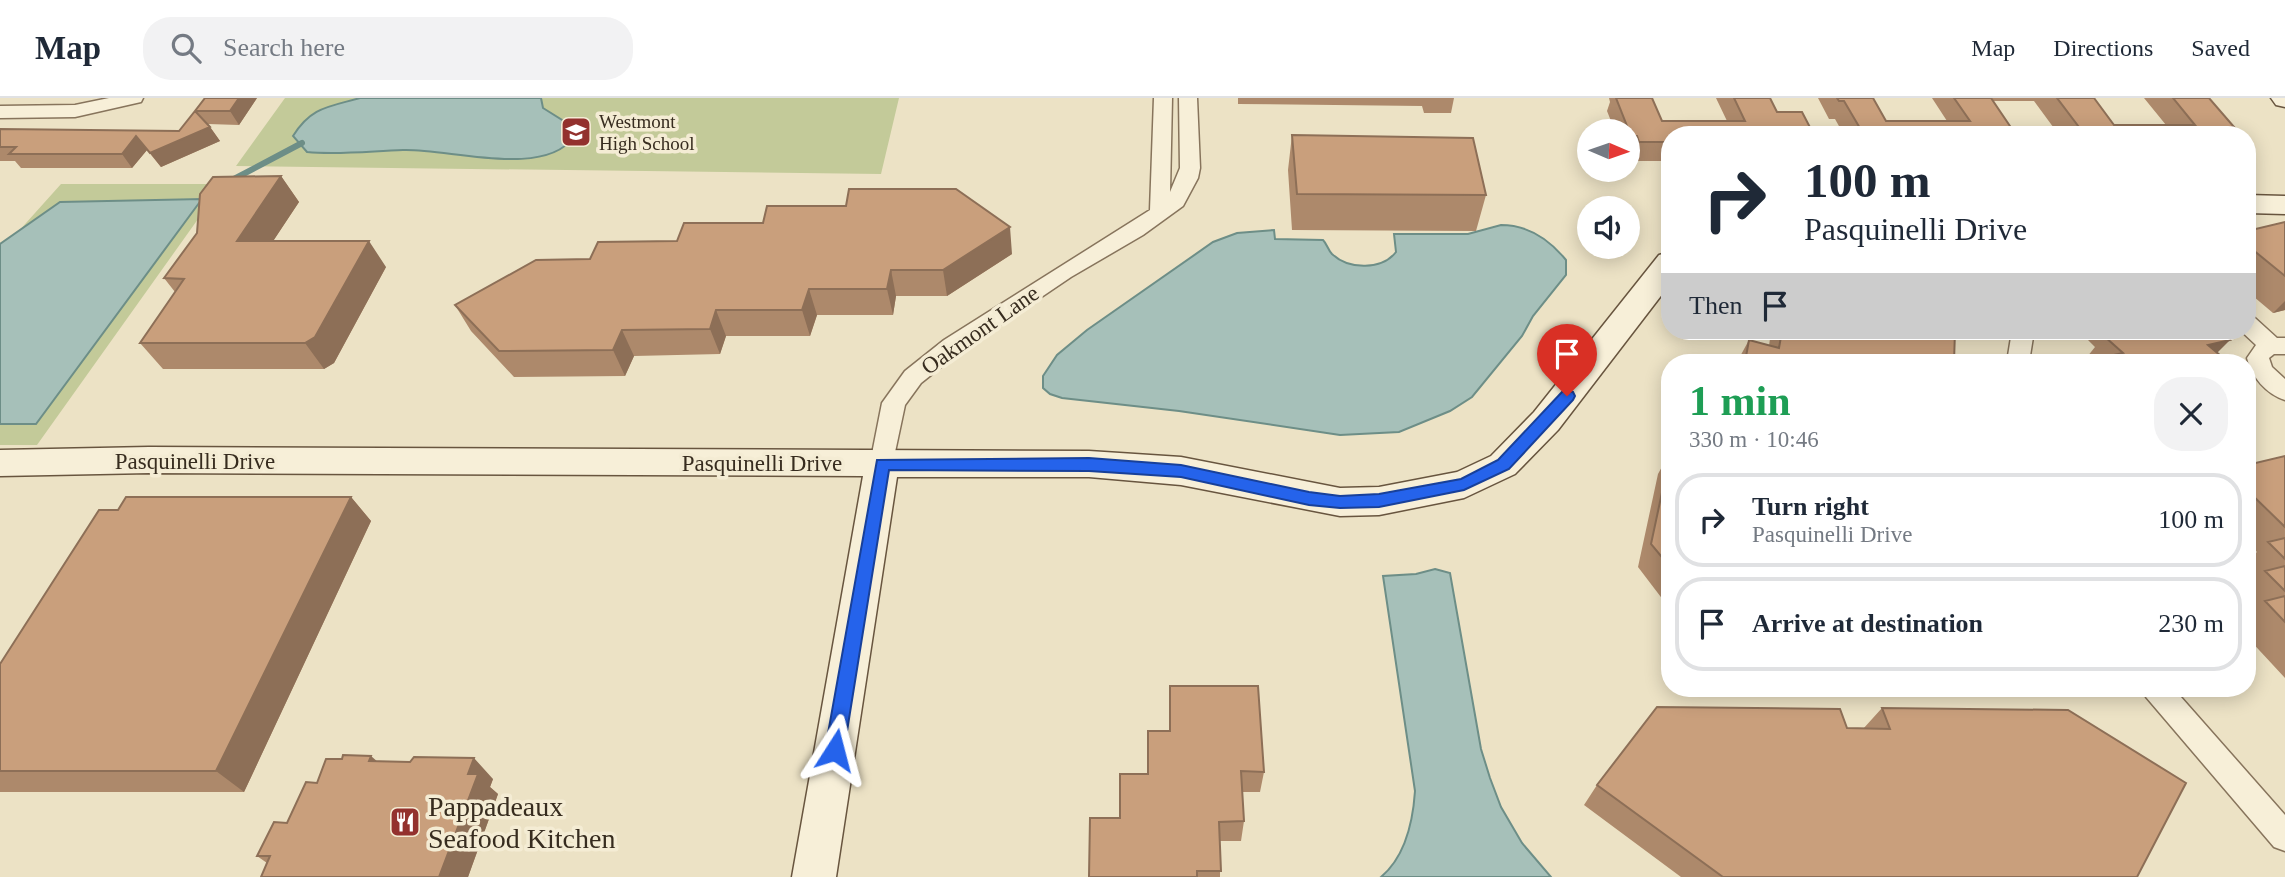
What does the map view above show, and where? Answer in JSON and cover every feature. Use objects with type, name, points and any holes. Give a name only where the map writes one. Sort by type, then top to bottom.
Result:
[{"type":"street","points":[[0,112],[75,111],[134,98]]},
{"type":"street","points":[[1160,211],[1163,98]]},
{"type":"street","name":"Oakmont Lane","points":[[814,877],[894,403],[913,377],[963,338],[1055,278],[1136,230],[1175,201],[1188,178],[1188,98]]},
{"type":"street","points":[[2256,204],[2285,205]]},
{"type":"street","name":"Pasquinelli Drive","points":[[0,463],[149,460],[1066,464],[1181,471],[1309,498],[1340,502],[1379,501],[1464,484],[1503,465],[1546,421],[1661,274]]},
{"type":"street","points":[[2256,330],[2278,346]]},
{"type":"street","points":[[2278,346],[2262,350],[2258,358],[2260,368],[2285,391]]},
{"type":"street","points":[[2164,697],[2281,827]]},
{"type":"green space","name":"Westmont High School","points":[[285,98],[899,98],[881,174],[236,166]]},
{"type":"green space","points":[[61,184],[223,184],[37,445],[0,445],[0,252]]},
{"type":"water","points":[[360,98],[541,98],[543,108],[570,125],[574,137],[560,150],[518,159],[403,150],[307,152],[293,136],[307,119],[321,110]]},
{"type":"water","points":[[202,199],[36,424],[0,424],[0,244],[60,202]]},
{"type":"water","points":[[1501,225],[1529,231],[1553,246],[1566,260],[1566,275],[1533,316],[1522,336],[1472,397],[1450,411],[1399,432],[1340,435],[1179,411],[1062,398],[1043,388],[1043,376],[1057,355],[1087,330],[1213,242],[1237,233],[1274,230],[1275,239],[1323,240],[1339,259],[1365,266],[1382,262],[1396,252],[1394,234],[1468,234]]},
{"type":"water","points":[[1435,569],[1450,573],[1481,749],[1490,778],[1501,807],[1522,843],[1551,877],[1381,877],[1397,859],[1407,837],[1415,791],[1383,576],[1416,574]]},
{"type":"building","points":[[205,98],[239,98],[230,111],[195,111]]},
{"type":"building","points":[[1616,98],[1652,98],[1662,121],[1745,121],[1734,98],[1770,98],[1777,112],[1802,112],[1809,126],[1661,126],[1661,142],[1640,142],[1640,119],[1624,119]]},
{"type":"building","points":[[1837,98],[1873,98],[1886,121],[1970,121],[1954,98],[1991,98],[2010,126],[1859,126],[1844,101]]},
{"type":"building","points":[[2057,98],[2094,98],[2114,125],[2195,125],[2173,98],[2209,98],[2233,126],[2078,126]]},
{"type":"building","points":[[195,111],[210,127],[150,153],[136,136],[122,154],[9,154],[16,147],[0,147],[0,129],[179,131]]},
{"type":"building","points":[[1292,135],[1473,138],[1486,195],[1297,194]]},
{"type":"building","points":[[281,176],[237,241],[369,241],[315,337],[305,343],[140,343],[184,279],[164,278],[197,233],[200,194],[213,177]]},
{"type":"building","points":[[849,189],[956,189],[1010,227],[943,270],[891,270],[887,289],[809,289],[802,310],[716,310],[710,329],[622,330],[613,350],[499,351],[455,305],[536,260],[590,259],[598,242],[677,241],[684,223],[763,223],[767,206],[846,206]]},
{"type":"building","points":[[2285,222],[2285,276],[2256,252],[2256,229]]},
{"type":"building","points":[[1749,340],[1779,348],[1780,340],[1955,340],[1954,354],[1746,354]]},
{"type":"building","points":[[2108,340],[2230,340],[2208,345],[2219,354],[2118,354],[2123,353]]},
{"type":"building","points":[[2285,456],[2285,527],[2256,499],[2256,463]]},
{"type":"building","points":[[126,497],[351,497],[216,771],[0,771],[0,664],[99,510],[118,510]]},
{"type":"building","points":[[1661,497],[1661,556],[1651,544]]},
{"type":"building","points":[[2285,538],[2285,559],[2268,542]]},
{"type":"building","points":[[2285,566],[2285,591],[2265,571]]},
{"type":"building","points":[[2285,596],[2285,622],[2265,601]]},
{"type":"building","points":[[1170,686],[1258,686],[1264,772],[1241,771],[1244,821],[1219,822],[1221,871],[1197,871],[1197,877],[1089,877],[1090,818],[1120,818],[1120,774],[1148,774],[1148,731],[1170,731]]},
{"type":"building","points":[[1657,707],[1840,709],[1847,728],[1890,729],[1882,708],[2068,710],[2186,783],[2137,877],[1723,877],[1597,785]]},
{"type":"building","name":"Pappadeaux Seafood Kitchen","points":[[343,755],[371,756],[369,761],[410,762],[414,757],[474,758],[468,774],[478,774],[439,877],[261,877],[270,856],[257,856],[274,822],[287,823],[306,782],[317,783],[326,759],[342,759]]},
{"type":"waterway","points":[[232,180],[302,143]]},
{"type":"place","name":"Westmont High School","points":[[576,132]]},
{"type":"place","name":"Pappadeaux Seafood Kitchen","points":[[405,822]]},
{"type":"route","points":[[835,750],[882,464],[1089,464],[1216,476],[1255,487],[1340,502],[1379,501],[1464,484],[1503,465],[1567,396]]}]
